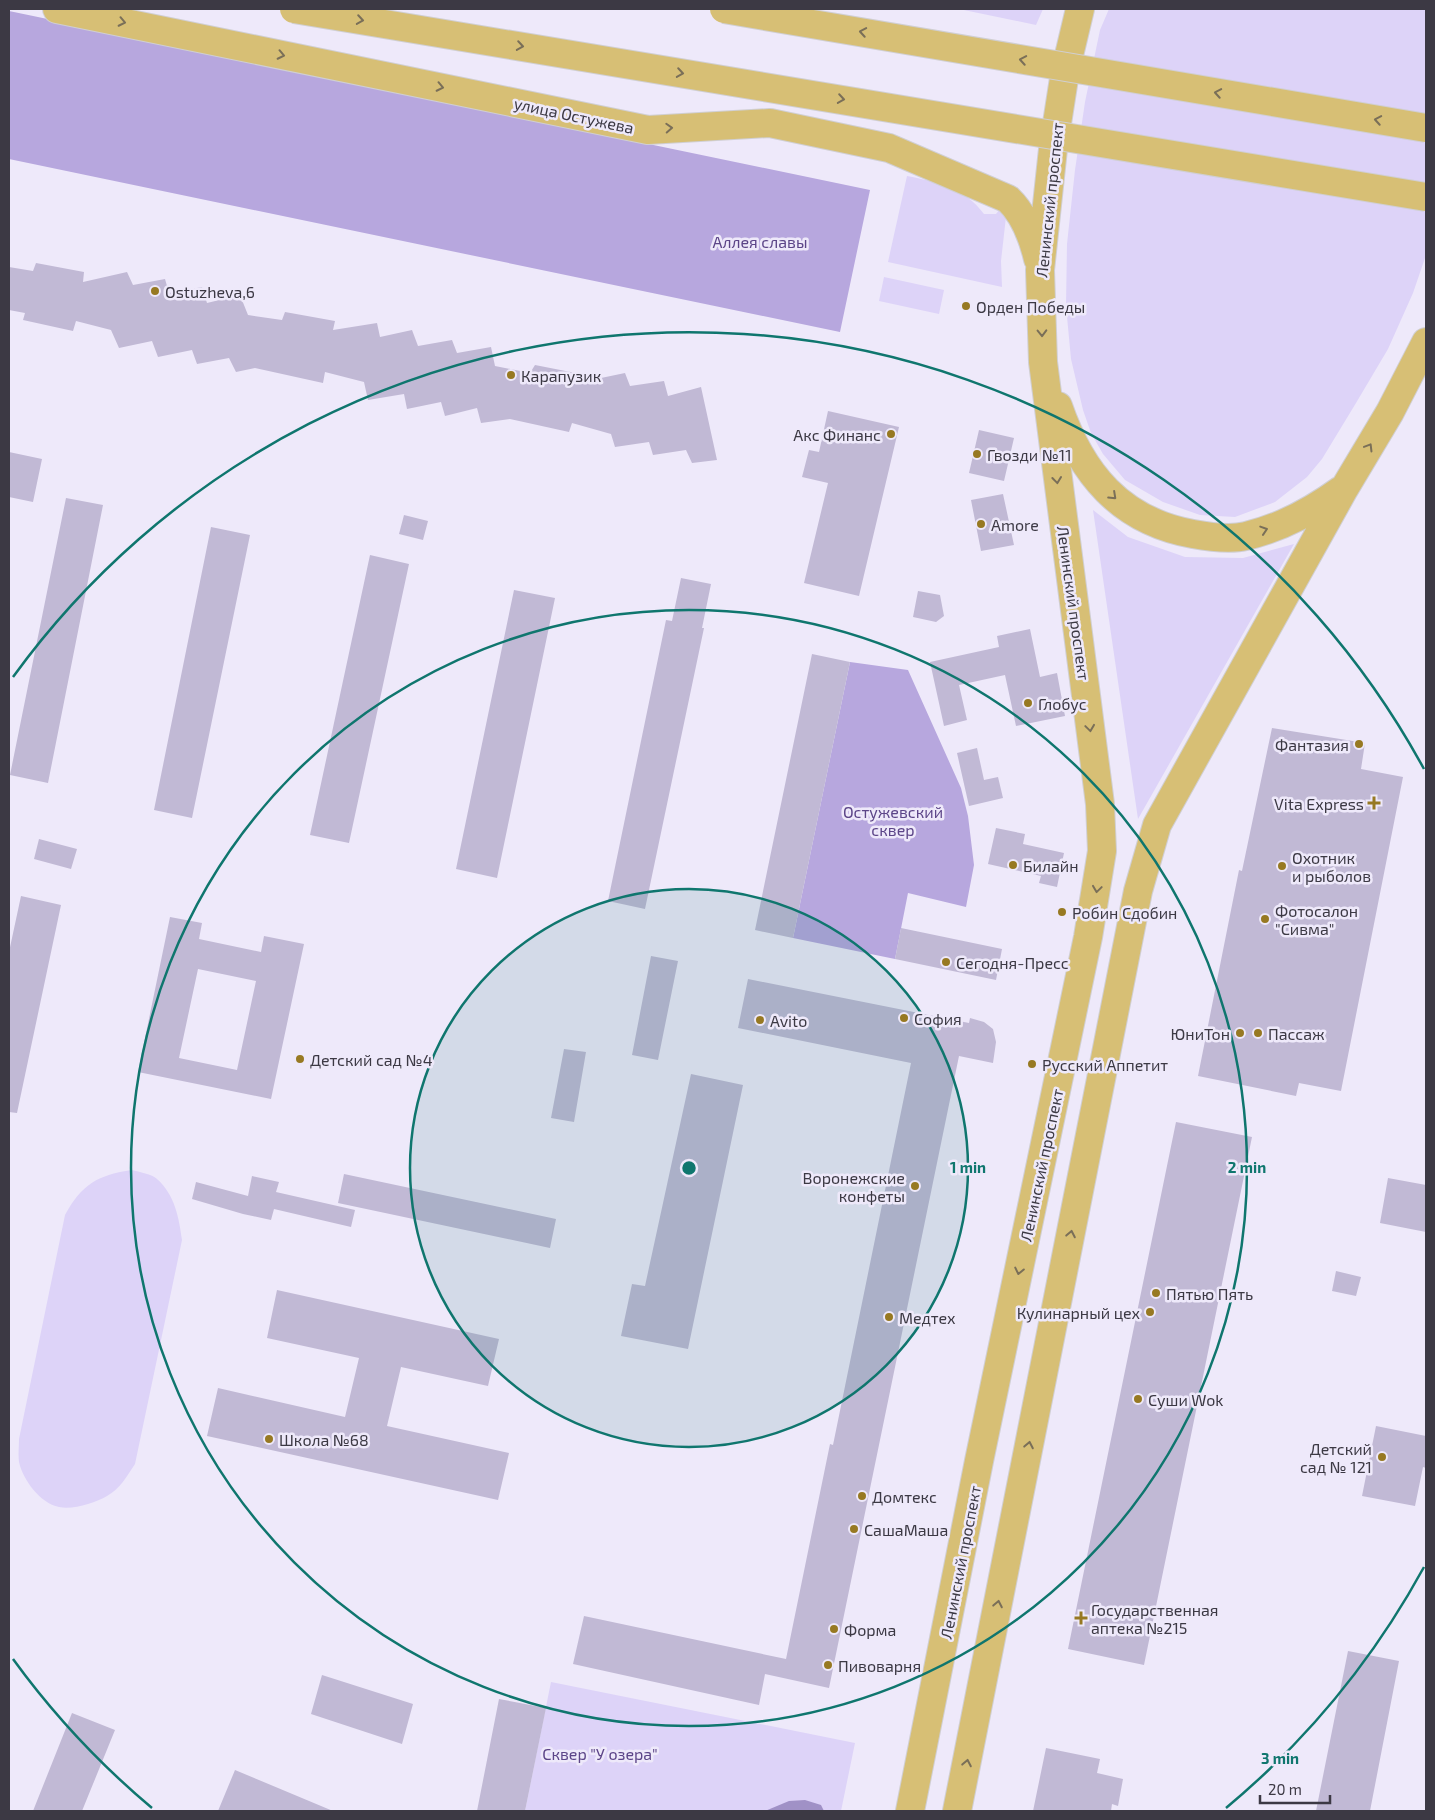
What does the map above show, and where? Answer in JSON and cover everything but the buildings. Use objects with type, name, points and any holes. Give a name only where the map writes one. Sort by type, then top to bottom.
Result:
[{"type":"main road","name":"улица Остужева","points":[[57,9],[648,130],[770,123],[889,148],[1008,199],[1015,206],[1029,231],[1040,270]]},
{"type":"main road","points":[[294,9],[1426,197]]},
{"type":"main road","points":[[724,9],[1426,128]]},
{"type":"main road","name":"Ленинский проспект","points":[[910,1811],[1094,908],[1102,851],[1100,804],[1042,362],[1040,270],[1045,210],[1064,72],[1080,9]]},
{"type":"main road","points":[[957,1811],[1138,891],[1154,834],[1157,825],[1344,488],[1390,412],[1426,342]]},
{"type":"main road","points":[[1042,362],[1067,432],[1099,482],[1115,499],[1133,513],[1156,524],[1204,536],[1244,536],[1284,523],[1306,513],[1344,488]]},
{"type":"green space","points":[[959,9],[1043,9],[1036,25]]},
{"type":"green space","points":[[1109,9],[1426,9],[1426,255],[1413,293],[1388,349],[1322,459],[1307,477],[1275,502],[1235,517],[1200,515],[1163,502],[1125,480],[1103,454],[1091,433],[1083,410],[1071,359],[1066,306],[1067,244],[1085,102],[1100,30]]},
{"type":"green space","name":"Аллея славы","points":[[9,11],[870,190],[840,332],[9,159]]},
{"type":"green space","points":[[907,176],[949,187],[968,198],[984,214],[996,214],[1008,199],[1001,261],[1002,287],[888,262]]},
{"type":"green space","points":[[884,277],[944,290],[939,314],[879,301]]},
{"type":"green space","points":[[1093,510],[1128,537],[1185,557],[1243,558],[1294,544],[1138,819]]},
{"type":"green space","name":"Остужевский сквер","points":[[850,662],[908,670],[961,788],[968,816],[974,865],[966,907],[908,893],[895,959],[793,938]]},
{"type":"green space","points":[[132,1170],[155,1177],[168,1192],[178,1215],[182,1240],[135,1464],[119,1486],[107,1496],[71,1508],[59,1507],[45,1501],[28,1483],[19,1462],[19,1439],[65,1215],[71,1204],[92,1183],[100,1178]]},
{"type":"green space","name":"Сквер \"У озера\"","points":[[551,1682],[855,1743],[841,1811],[525,1811]]},
{"type":"shaded area","points":[[805,1800],[821,1805],[824,1811],[765,1811],[789,1801]]},
{"type":"place","name":"Ostuzheva,6","points":[[155,291]]},
{"type":"place","name":"Орден Победы","points":[[966,306]]},
{"type":"place","name":"Карапузик","points":[[511,375]]},
{"type":"place","name":"Акс Финанс","points":[[891,434]]},
{"type":"place","name":"Гвозди №11","points":[[977,454]]},
{"type":"place","name":"Amore","points":[[981,524]]},
{"type":"place","name":"Глобус","points":[[1028,703]]},
{"type":"place","name":"Фантазия","points":[[1359,744]]},
{"type":"place","name":"Vita Express","points":[[1374,803]]},
{"type":"place","name":"Билайн","points":[[1013,865]]},
{"type":"place","name":"Охотник и рыболов","points":[[1282,866]]},
{"type":"place","name":"Робин Сдобин","points":[[1062,912]]},
{"type":"place","name":"Фотосалон \"Сивма\"","points":[[1265,919]]},
{"type":"place","name":"Сегодня-Пресс","points":[[946,962]]},
{"type":"place","name":"София","points":[[904,1018]]},
{"type":"place","name":"Avito","points":[[760,1020]]},
{"type":"place","name":"ЮниТон","points":[[1240,1033]]},
{"type":"place","name":"Пассаж","points":[[1258,1033]]},
{"type":"place","name":"Детский сад №4","points":[[300,1059]]},
{"type":"place","name":"Русский Аппетит","points":[[1032,1064]]},
{"type":"place","name":"Воронежские конфеты","points":[[915,1186]]},
{"type":"place","name":"Пятью Пять","points":[[1156,1293]]},
{"type":"place","name":"Кулинарный цех","points":[[1150,1312]]},
{"type":"place","name":"Медтех","points":[[889,1317]]},
{"type":"place","name":"Суши Wok","points":[[1138,1399]]},
{"type":"place","name":"Школа №68","points":[[269,1439]]},
{"type":"place","name":"Детский сад № 121","points":[[1382,1457]]},
{"type":"place","name":"Домтекс","points":[[862,1496]]},
{"type":"place","name":"СашаМаша","points":[[854,1529]]},
{"type":"place","name":"Государственная аптека №215","points":[[1081,1618]]},
{"type":"place","name":"Форма","points":[[834,1629]]},
{"type":"place","name":"Пивоварня","points":[[828,1665]]}]
